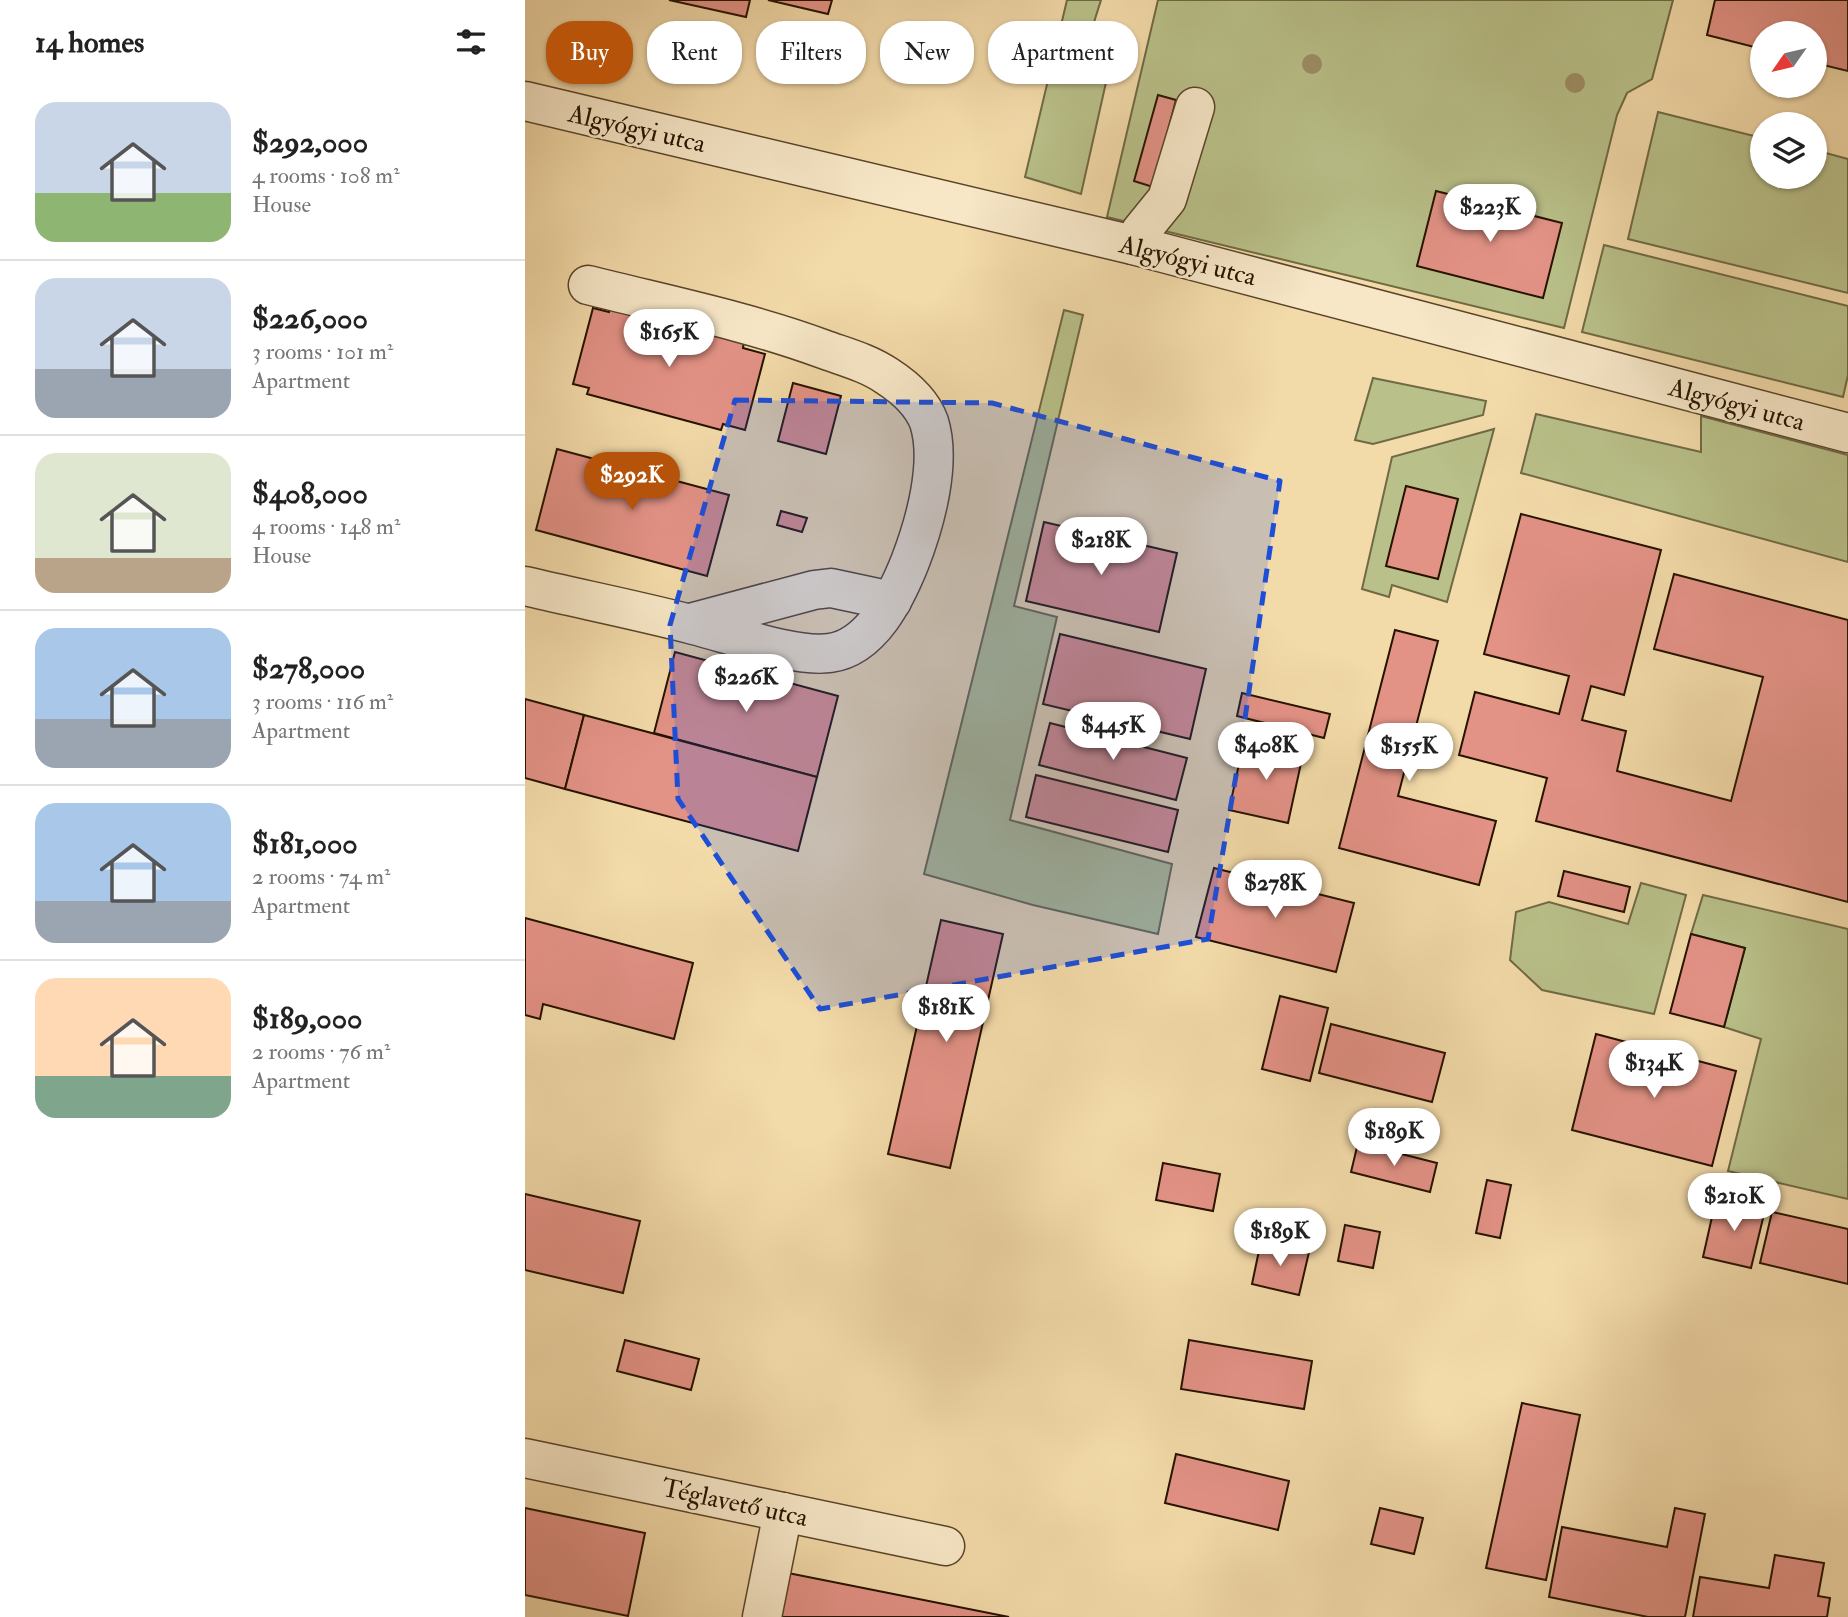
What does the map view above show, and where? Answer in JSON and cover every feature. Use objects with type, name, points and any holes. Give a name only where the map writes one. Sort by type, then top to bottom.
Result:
[{"type":"street","name":"Algyógyi utca","points":[[525,101],[1133,245],[1848,433]]},
{"type":"street","points":[[1133,245],[1167,199],[1195,107]]},
{"type":"street","points":[[525,586],[688,623],[799,652],[828,653],[845,649],[873,628],[892,601],[921,532],[934,462],[933,441],[928,420],[911,395],[885,374],[860,362],[787,336],[588,285]]},
{"type":"street","points":[[688,623],[831,588],[892,601]]},
{"type":"street","name":"Téglavető utca","points":[[525,1458],[944,1546]]},
{"type":"street","points":[[762,1617],[783,1512]]},
{"type":"highlighted area","points":[[735,400],[992,403],[1280,481],[1240,752],[1208,939],[820,1009],[678,799],[670,625]]},
{"type":"green space","points":[[1067,0],[1101,0],[1094,21],[1062,21]]},
{"type":"green space","points":[[1158,0],[1673,0],[1652,79],[1627,93],[1617,115],[1564,328],[1107,217]]},
{"type":"green space","points":[[1047,84],[1106,84],[1081,194],[1025,177]]},
{"type":"green space","points":[[1658,112],[1750,135],[1750,189],[1827,189],[1827,153],[1848,159],[1848,293],[1628,239]]},
{"type":"green space","points":[[1604,245],[1848,306],[1848,375],[1843,397],[1582,332]]},
{"type":"green space","points":[[1064,310],[1083,315],[1014,606],[1057,617],[1010,820],[1172,864],[1158,934],[1033,905],[924,874]]},
{"type":"green space","points":[[1373,378],[1486,401],[1483,415],[1373,444],[1355,440]]},
{"type":"green space","points":[[1536,414],[1701,452],[1701,416],[1848,455],[1848,562],[1521,473]]},
{"type":"green space","points":[[1494,429],[1447,602],[1392,585],[1389,597],[1362,589],[1392,457]]},
{"type":"green space","points":[[1641,883],[1686,895],[1654,1014],[1542,990],[1510,960],[1516,912],[1549,902],[1628,924]]},
{"type":"green space","points":[[1703,895],[1848,929],[1848,1199],[1728,1171],[1761,1039],[1724,1027],[1745,948],[1691,934]]},
{"type":"building","points":[[669,0],[750,0],[746,17]]},
{"type":"building","points":[[768,0],[832,0],[828,14]]},
{"type":"building","points":[[1715,0],[1848,0],[1848,71],[1827,66],[1827,21],[1750,21],[1750,46],[1707,35]]},
{"type":"building","points":[[1158,95],[1176,100],[1153,187],[1134,181]]},
{"type":"building","points":[[1436,191],[1562,223],[1543,298],[1417,266]]},
{"type":"building","points":[[611,306],[744,342],[743,348],[765,354],[745,430],[723,424],[721,430],[587,394],[589,388],[573,384],[593,308],[609,312]]},
{"type":"building","points":[[793,383],[841,396],[826,454],[778,441]]},
{"type":"building","points":[[557,449],[729,495],[707,576],[536,530]]},
{"type":"building","points":[[1406,486],[1458,499],[1438,579],[1386,566]]},
{"type":"building","points":[[781,511],[807,518],[802,532],[777,525]]},
{"type":"building","points":[[1521,514],[1661,550],[1624,695],[1591,686],[1582,720],[1626,731],[1617,771],[1731,801],[1763,677],[1654,649],[1674,574],[1848,620],[1848,902],[1536,821],[1547,778],[1459,755],[1475,692],[1559,714],[1569,676],[1484,654]]},
{"type":"building","points":[[1044,522],[1177,553],[1159,632],[1026,601]]},
{"type":"building","points":[[1395,630],[1438,641],[1398,796],[1496,821],[1479,885],[1339,848]]},
{"type":"building","points":[[1060,634],[1206,669],[1190,739],[1043,704]]},
{"type":"building","points":[[675,652],[838,696],[817,777],[654,733]]},
{"type":"building","points":[[1242,693],[1330,714],[1324,738],[1237,716]]},
{"type":"building","points":[[525,699],[584,715],[565,789],[525,778]]},
{"type":"building","points":[[584,715],[817,777],[798,851],[565,789]]},
{"type":"building","points":[[1050,723],[1187,758],[1176,800],[1039,765]]},
{"type":"building","points":[[1244,741],[1303,754],[1288,823],[1229,810]]},
{"type":"building","points":[[1036,775],[1178,810],[1168,852],[1026,817]]},
{"type":"building","points":[[1214,868],[1354,903],[1336,972],[1196,937]]},
{"type":"building","points":[[1564,871],[1630,887],[1624,912],[1558,896]]},
{"type":"building","points":[[525,918],[693,963],[674,1039],[543,1004],[540,1019],[525,1015]]},
{"type":"building","points":[[941,920],[1003,934],[950,1168],[888,1154]]},
{"type":"building","points":[[1691,934],[1745,948],[1724,1027],[1670,1013]]},
{"type":"building","points":[[1280,996],[1328,1008],[1310,1081],[1262,1069]]},
{"type":"building","points":[[1331,1024],[1445,1053],[1432,1102],[1319,1073]]},
{"type":"building","points":[[1596,1034],[1736,1071],[1712,1166],[1572,1130]]},
{"type":"building","points":[[1358,1143],[1437,1163],[1430,1192],[1351,1172]]},
{"type":"building","points":[[1163,1163],[1220,1174],[1213,1211],[1156,1200]]},
{"type":"building","points":[[1487,1180],[1511,1185],[1500,1238],[1476,1233]]},
{"type":"building","points":[[525,1194],[640,1221],[623,1293],[525,1270]]},
{"type":"building","points":[[1716,1199],[1765,1210],[1751,1268],[1703,1257]]},
{"type":"building","points":[[1772,1212],[1848,1229],[1848,1284],[1760,1263]]},
{"type":"building","points":[[1345,1225],[1380,1232],[1373,1268],[1338,1261]]},
{"type":"building","points":[[1261,1241],[1309,1252],[1299,1295],[1252,1284]]},
{"type":"building","points":[[625,1340],[699,1359],[691,1390],[617,1371]]},
{"type":"building","points":[[1189,1340],[1312,1361],[1304,1409],[1181,1389]]},
{"type":"building","points":[[1522,1403],[1580,1415],[1546,1580],[1486,1568]]},
{"type":"building","points":[[1176,1454],[1289,1481],[1278,1530],[1165,1503]]},
{"type":"building","points":[[525,1508],[645,1533],[628,1616],[525,1595]]},
{"type":"building","points":[[1380,1508],[1423,1518],[1414,1554],[1371,1544]]},
{"type":"building","points":[[1675,1508],[1705,1514],[1685,1617],[1648,1617],[1549,1597],[1562,1527],[1667,1547]]},
{"type":"building","points":[[1775,1555],[1824,1563],[1818,1596],[1830,1598],[1827,1617],[1693,1617],[1700,1577],[1769,1588]]},
{"type":"building","points":[[788,1573],[1009,1617],[780,1617]]}]
